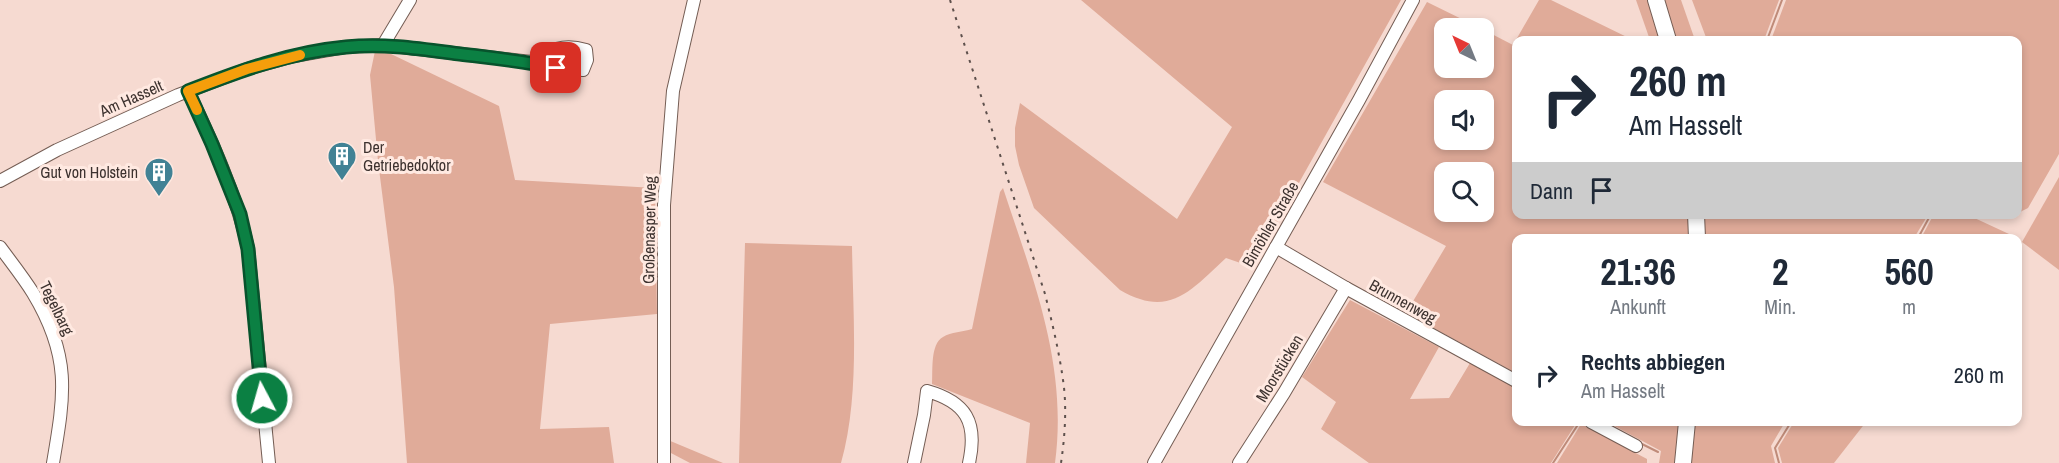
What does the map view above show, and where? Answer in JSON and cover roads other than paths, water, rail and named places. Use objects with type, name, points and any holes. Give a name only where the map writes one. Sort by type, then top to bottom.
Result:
[{"type":"main road","points":[[1656,0],[1667,36]]},
{"type":"main road","points":[[1696,219],[1697,234]]},
{"type":"main road","points":[[1683,463],[1687,426]]},
{"type":"street","points":[[383,45],[410,0]]},
{"type":"street","name":"Großenasper Weg","points":[[664,463],[664,205],[673,91],[694,0]]},
{"type":"street","name":"Bimöhler Straße","points":[[1154,463],[1413,0]]},
{"type":"street","name":"Am Hasselt","points":[[0,181],[57,150],[188,91],[247,69],[294,56],[345,47],[383,45],[531,62]]},
{"type":"street","points":[[188,91],[212,144],[243,225],[248,249],[269,463]]},
{"type":"street","name":"Tegelbarg","points":[[0,247],[32,292],[54,334],[60,355],[63,382],[53,463]]},
{"type":"street","name":"Brunnenweg","points":[[1276,247],[1512,379]]},
{"type":"street","name":"Moorstücken","points":[[1239,463],[1284,393],[1346,288]]},
{"type":"street","points":[[914,463],[927,391],[957,403],[967,414],[971,434],[969,463]]},
{"type":"street","points":[[1598,426],[1636,446]]},
{"type":"waterway","points":[[1768,36],[1782,0]]},
{"type":"waterway","points":[[1920,234],[1928,219]]},
{"type":"waterway","points":[[1553,463],[1577,426]]},
{"type":"waterway","points":[[1779,463],[1775,448],[1789,426]]},
{"type":"waterway","points":[[1640,443],[1658,452]]},
{"type":"railway","points":[[950,0],[1045,294],[1059,358],[1065,400],[1061,463]]},
{"type":"place","name":"Der Getriebedoktor","points":[[342,182]]},
{"type":"place","name":"Gut von Holstein","points":[[159,198]]}]
